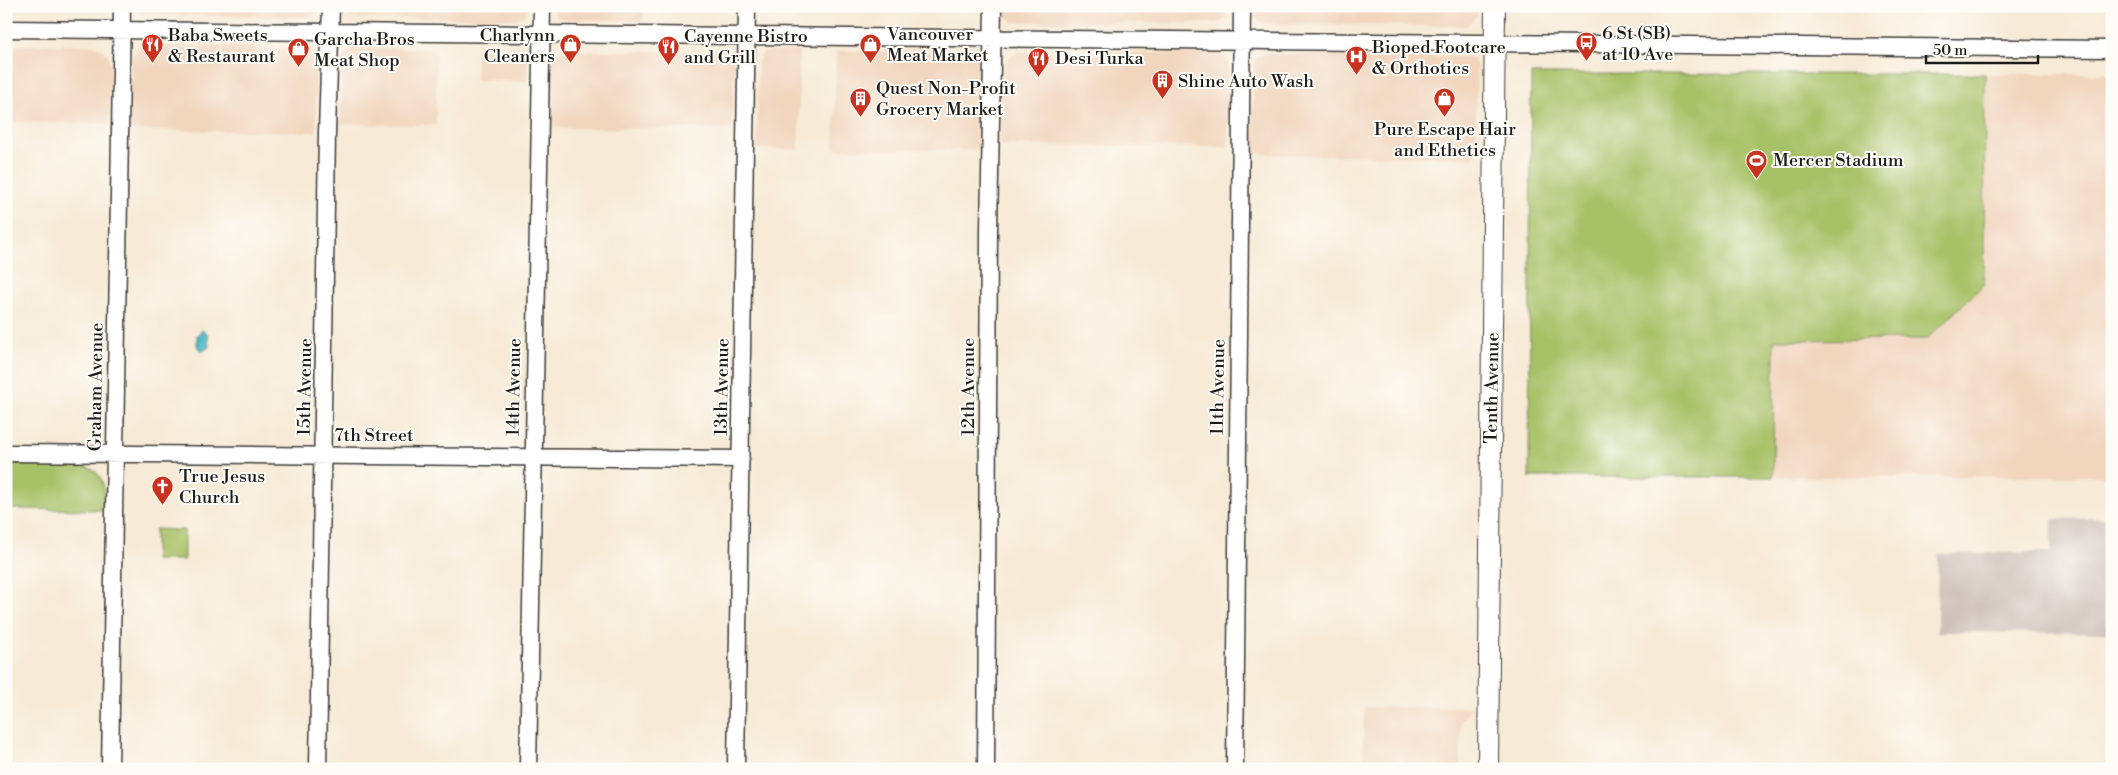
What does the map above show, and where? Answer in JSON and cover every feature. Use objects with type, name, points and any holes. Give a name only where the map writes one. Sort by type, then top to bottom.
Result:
[{"type":"main road","name":"Tenth Avenue","points":[[1488,769],[1495,6]]},
{"type":"street","name":"Graham Avenue","points":[[110,769],[122,6]]},
{"type":"street","name":"15th Avenue","points":[[318,769],[324,455],[327,132],[331,6]]},
{"type":"street","name":"14th Avenue","points":[[528,769],[542,6]]},
{"type":"street","name":"13th Avenue","points":[[736,769],[747,6]]},
{"type":"street","name":"12th Avenue","points":[[986,769],[988,250],[993,6]]},
{"type":"street","name":"11th Avenue","points":[[1235,769],[1242,6]]},
{"type":"street","points":[[6,29],[2112,49]]},
{"type":"street","name":"7th Street","points":[[6,453],[740,459]]},
{"type":"shaded area","points":[[132,6],[318,6],[314,14],[306,17],[140,14]]},
{"type":"shaded area","points":[[344,6],[529,6],[525,15],[516,19],[352,17],[346,13]]},
{"type":"shaded area","points":[[553,6],[644,6],[644,21],[562,19],[556,16]]},
{"type":"shaded area","points":[[1004,6],[1229,6],[1226,19],[1219,23],[1014,22],[1005,16]]},
{"type":"shaded area","points":[[1254,6],[1478,6],[1478,15],[1466,26],[1264,24],[1255,17]]},
{"type":"shaded area","points":[[6,45],[94,45],[104,50],[109,57],[111,65],[110,124],[6,122]]},
{"type":"shaded area","points":[[144,46],[304,48],[310,50],[315,54],[316,60],[316,132],[129,130],[131,60],[137,50]]},
{"type":"shaded area","points":[[353,48],[436,49],[436,125],[341,124],[342,60],[347,52]]},
{"type":"shaded area","points":[[476,49],[514,49],[521,52],[527,59],[527,81],[476,80]]},
{"type":"shaded area","points":[[565,51],[725,51],[731,56],[734,63],[732,129],[551,128],[552,60],[557,53]]},
{"type":"shaded area","points":[[768,51],[799,51],[799,150],[757,149],[758,61],[762,54]]},
{"type":"shaded area","points":[[836,51],[970,52],[976,55],[981,64],[980,150],[834,149]]},
{"type":"shaded area","points":[[1018,52],[1220,54],[1225,58],[1228,65],[1228,147],[1000,145],[1001,73],[1008,58]]},
{"type":"shaded area","points":[[1264,54],[1473,58],[1477,66],[1475,158],[1252,154],[1254,64],[1258,57]]},
{"type":"shaded area","points":[[1985,74],[2112,74],[2112,476],[1773,477],[1774,339],[1927,339],[1984,284]]},
{"type":"shaded area","points":[[2112,518],[2112,633],[1937,632],[1938,554],[2051,552],[2052,519]]},
{"type":"shaded area","points":[[1364,707],[1472,707],[1461,721],[1461,769],[1363,769]]},
{"type":"green space","name":"Mercer Stadium","points":[[1531,74],[1985,74],[1984,284],[1927,339],[1774,340],[1773,477],[1529,477]]},
{"type":"green space","points":[[10,463],[79,464],[88,467],[99,475],[102,481],[104,510],[9,509]]},
{"type":"green space","points":[[155,529],[184,530],[184,560],[155,560]]},
{"type":"water","points":[[202,330],[208,334],[209,347],[202,352],[197,346],[197,335]]},
{"type":"place","name":"6 St (SB) at 10 Ave","points":[[1586,62]]},
{"type":"place","name":"Vancouver Meat Market","points":[[871,63]]},
{"type":"place","name":"Baba Sweets & Restaurant","points":[[152,64]]},
{"type":"place","name":"Charlynn Cleaners","points":[[571,64]]},
{"type":"place","name":"Cayenne Bistro and Grill","points":[[668,65]]},
{"type":"place","name":"Garcha Bros Meat Shop","points":[[298,68]]},
{"type":"place","name":"Bioped Footcare & Orthotics","points":[[1356,76]]},
{"type":"place","name":"Desi Turka","points":[[1039,77]]},
{"type":"place","name":"Shine Auto Wash","points":[[1162,100]]},
{"type":"place","name":"Quest Non-Profit Grocery Market","points":[[860,117]]},
{"type":"place","name":"Pure Escape Hair and Ethetics","points":[[1445,118]]},
{"type":"place","name":"Mercer Stadium","points":[[1757,179]]},
{"type":"place","name":"True Jesus Church","points":[[163,505]]}]
